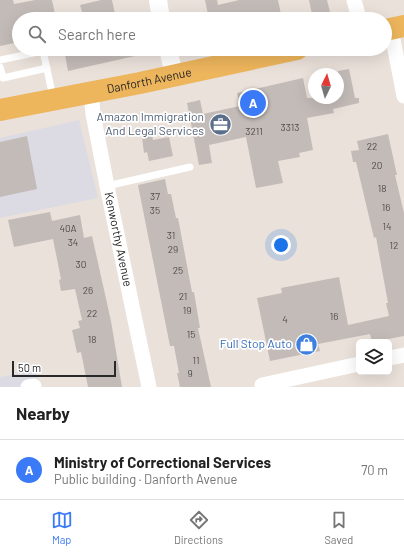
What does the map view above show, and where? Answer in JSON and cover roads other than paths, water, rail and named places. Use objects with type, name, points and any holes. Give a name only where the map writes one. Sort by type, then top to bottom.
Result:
[{"type":"main road","name":"Danforth Avenue","points":[[0,110],[264,56]]},
{"type":"street","points":[[158,0],[160,12]]},
{"type":"street","points":[[354,0],[357,12]]},
{"type":"street","points":[[393,28],[404,96]]},
{"type":"street","points":[[170,56],[174,75]]},
{"type":"street","name":"Kenworthy Avenue","points":[[91,92],[107,186],[149,387]]},
{"type":"street","points":[[392,357],[404,355]]},
{"type":"street","points":[[262,385],[356,365]]},
{"type":"lane","points":[[0,60],[19,56]]},
{"type":"lane","points":[[44,56],[54,99]]},
{"type":"lane","points":[[0,67],[2,78],[47,68]]},
{"type":"lane","points":[[107,186],[190,167]]},
{"type":"place","name":"Ministry of Correctional Services","points":[[253,103]]},
{"type":"place","name":"Amazon Immigration And Legal Services","points":[[220,124]]},
{"type":"place","name":"Full Stop Auto","points":[[307,344]]}]
